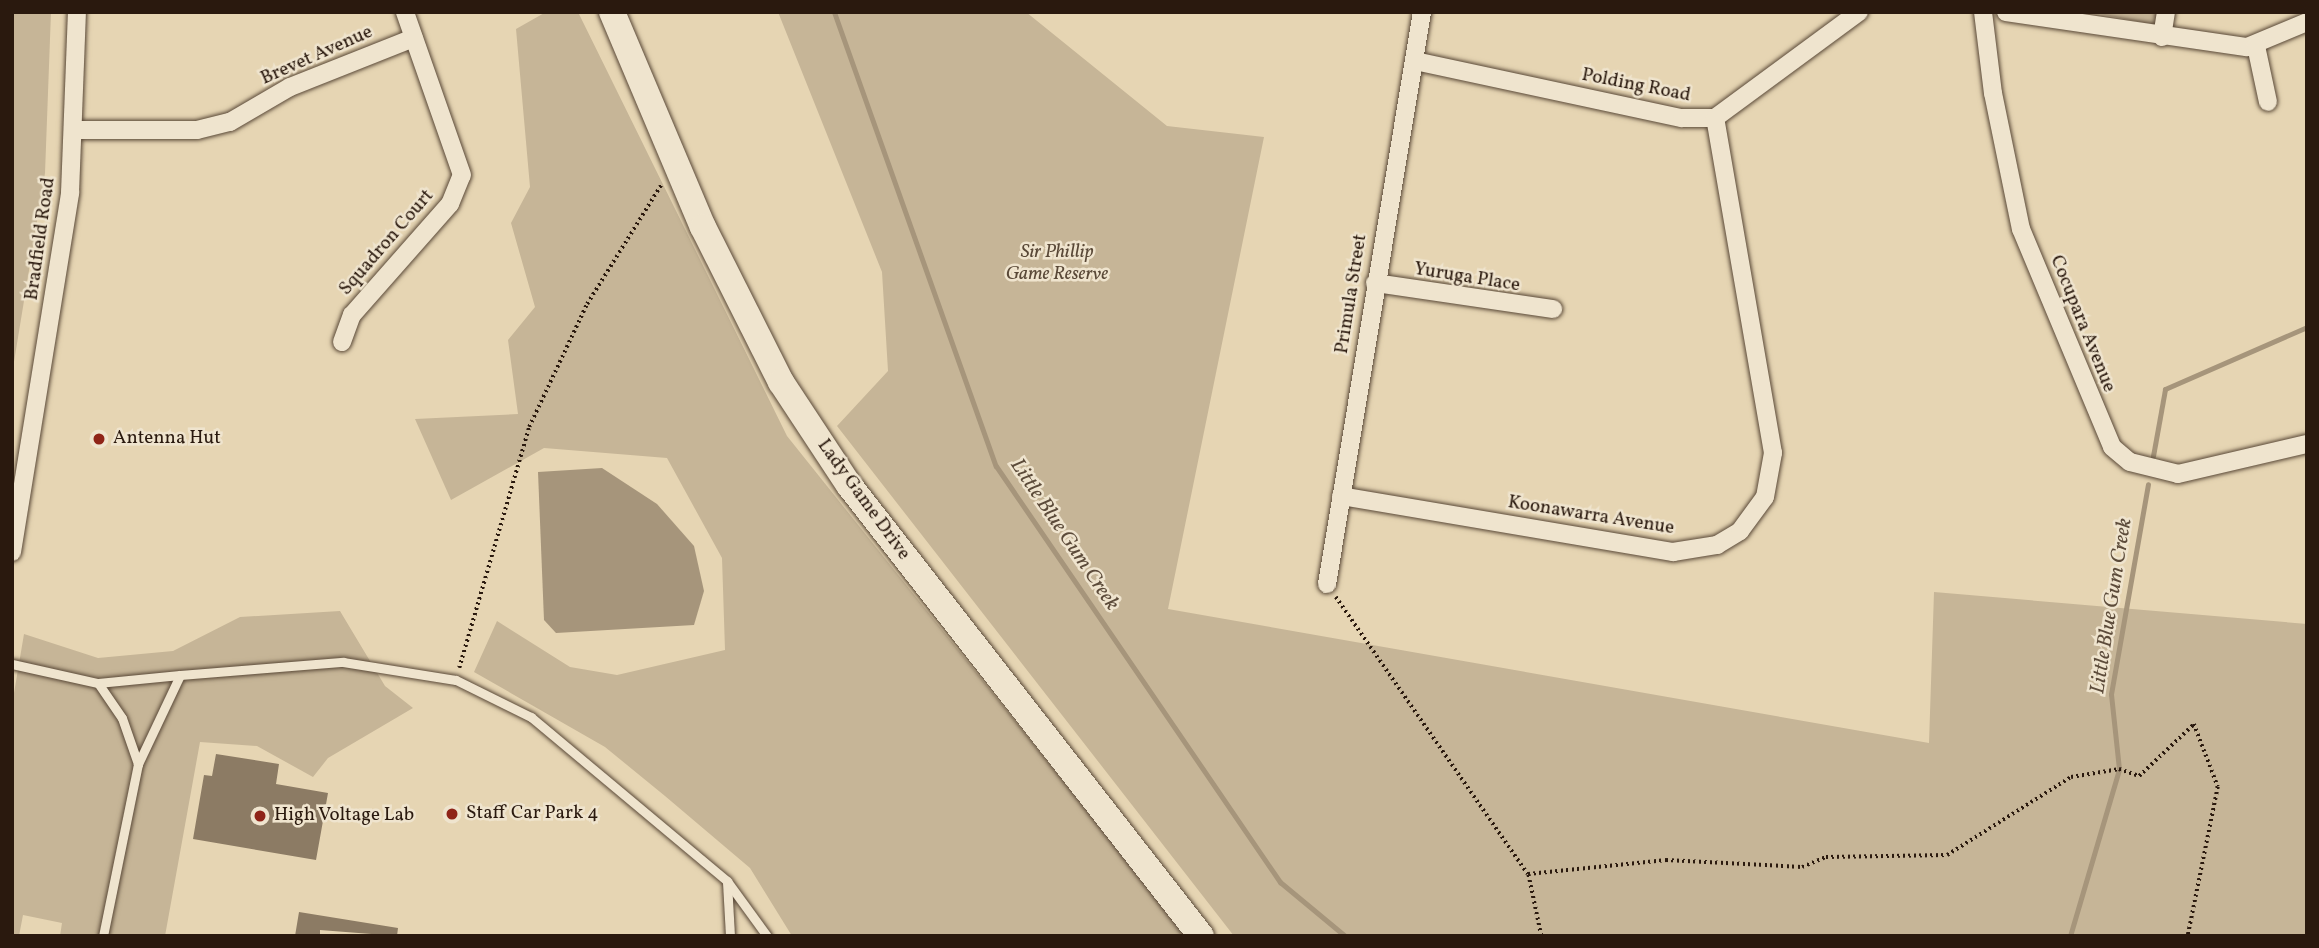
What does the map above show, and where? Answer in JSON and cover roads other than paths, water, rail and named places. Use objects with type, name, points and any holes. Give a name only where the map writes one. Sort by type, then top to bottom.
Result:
[{"type":"main road","name":"Lady Game Drive","points":[[612,12],[749,326],[849,485],[1201,936]]},
{"type":"street","name":"Bradfield Road","points":[[12,552],[67,217],[77,12]]},
{"type":"street","name":"Squadron Court","points":[[342,342],[352,315],[450,204],[462,175],[405,12]]},
{"type":"street","name":"Primula Street","points":[[1327,584],[1422,12]]},
{"type":"street","name":"Polding Road","points":[[1415,61],[1682,118],[1715,118],[1859,12]]},
{"type":"street","name":"Cocupara Avenue","points":[[1983,12],[1993,93],[2021,229],[2112,447],[2130,463],[2178,474],[2307,444]]},
{"type":"street","points":[[2006,12],[2162,37],[2256,46],[2307,22]]},
{"type":"street","points":[[2162,37],[2166,12]]},
{"type":"street","name":"Brevet Avenue","points":[[73,130],[197,130],[230,122],[290,87],[414,38]]},
{"type":"street","points":[[2256,46],[2268,102]]},
{"type":"street","name":"Koonawarra Avenue","points":[[1341,496],[1673,552],[1717,545],[1740,531],[1765,497],[1773,453],[1715,118]]},
{"type":"street","name":"Yuruga Place","points":[[1375,283],[1553,309]]},
{"type":"lane","points":[[12,664],[98,683],[343,662],[456,680],[531,717],[727,881],[767,936]]},
{"type":"lane","points":[[103,936],[138,764],[180,675]]},
{"type":"lane","points":[[98,683],[122,718],[138,764]]},
{"type":"lane","points":[[727,881],[730,936]]},
{"type":"waterway","name":"Little Blue Gum Creek","points":[[834,12],[996,466],[1280,882],[1345,936]]},
{"type":"waterway","name":"Little Blue Gum Creek","points":[[2153,456],[2165,389],[2307,327]]},
{"type":"waterway","name":"Little Blue Gum Creek","points":[[2070,936],[2119,769],[2111,694],[2148,484]]},
{"type":"place","name":"Antenna Hut","points":[[99,439]]},
{"type":"place","name":"Staff Car Park 4","points":[[452,814]]},
{"type":"place","name":"High Voltage Lab","points":[[260,816]]},
{"type":"park label","name":"Sir Phillip Game Reserve","points":[[1057,264]]}]
